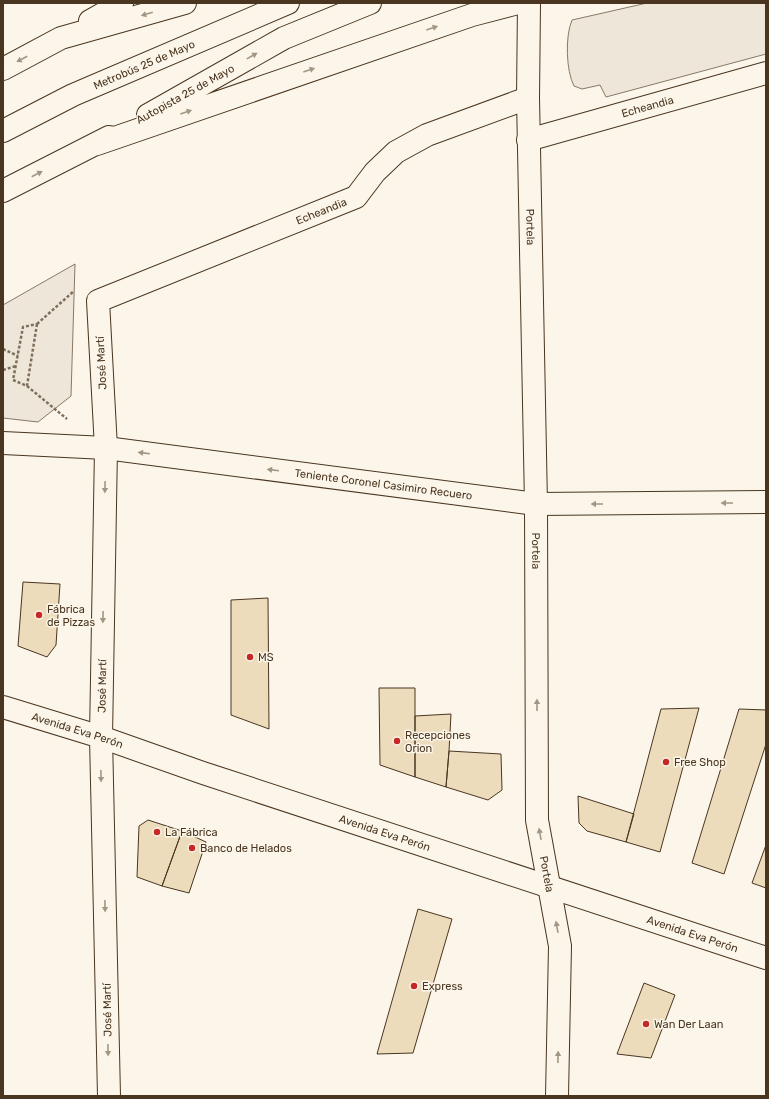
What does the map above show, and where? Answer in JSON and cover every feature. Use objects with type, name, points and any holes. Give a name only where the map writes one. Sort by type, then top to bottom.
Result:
[{"type":"main road","points":[[3,69],[122,3]]},
{"type":"main road","points":[[61,38],[185,3]]},
{"type":"main road","name":"Metrobús 25 de Mayo","points":[[3,131],[73,95],[288,3]]},
{"type":"main road","name":"Autopista 25 de Mayo","points":[[3,191],[96,144],[284,38],[370,3]]},
{"type":"main road","points":[[96,144],[472,15],[518,3]]},
{"type":"main road","name":"Portela","points":[[528,3],[528,140],[536,504],[537,820],[560,946],[557,1096]]},
{"type":"main road","name":"Echeandia","points":[[528,140],[766,73]]},
{"type":"main road","name":"Echeandia","points":[[98,301],[356,197],[375,172],[396,152],[427,135],[528,98]]},
{"type":"main road","name":"José Martí","points":[[98,301],[106,448],[101,737],[109,1096]]},
{"type":"main road","name":"Teniente Coronel Casimiro Recuero","points":[[3,443],[106,448],[536,504],[766,502]]},
{"type":"main road","name":"Avenida Eva Perón","points":[[3,707],[101,737],[203,773],[766,958]]},
{"type":"path","points":[[71,423],[54,410],[28,386],[13,380],[23,327],[37,324],[75,290],[98,301]]},
{"type":"path","points":[[28,386],[37,324]]},
{"type":"path","points":[[3,349],[18,356]]},
{"type":"path","points":[[3,370],[16,366]]},
{"type":"shaded area","points":[[647,3],[766,3],[766,54],[606,97],[600,85],[582,89],[574,86],[569,72],[567,53],[568,35],[572,20]]},
{"type":"shaded area","points":[[75,264],[71,396],[38,422],[3,418],[3,305]]},
{"type":"building","name":"Fábrica de Pizzas","points":[[23,582],[60,584],[56,645],[47,657],[18,646]]},
{"type":"building","name":"MS","points":[[268,598],[269,729],[231,715],[231,600]]},
{"type":"building","name":"Recepciones Orion","points":[[379,688],[415,688],[415,777],[380,765]]},
{"type":"building","name":"Free Shop","points":[[699,708],[660,852],[626,842],[661,709]]},
{"type":"building","points":[[739,709],[766,710],[766,744],[724,874],[692,863]]},
{"type":"building","points":[[451,714],[446,787],[415,777],[415,716]]},
{"type":"building","points":[[449,751],[501,754],[502,790],[488,800],[446,787]]},
{"type":"building","points":[[578,796],[634,814],[626,842],[587,831],[579,823]]},
{"type":"building","points":[[148,820],[182,831],[162,886],[137,877],[139,826]]},
{"type":"building","points":[[182,831],[206,842],[189,893],[162,886]]},
{"type":"building","points":[[766,845],[766,888],[752,883]]},
{"type":"building","name":"Express","points":[[418,909],[452,919],[413,1053],[377,1054]]},
{"type":"building","name":"Wan Der Laan","points":[[644,983],[675,995],[651,1058],[617,1054]]},
{"type":"place","name":"Fábrica de Pizzas","points":[[39,615]]},
{"type":"place","name":"MS","points":[[250,657]]},
{"type":"place","name":"Recepciones Orion","points":[[397,741]]},
{"type":"place","name":"Free Shop","points":[[666,762]]},
{"type":"place","name":"La Fábrica","points":[[157,832]]},
{"type":"place","name":"Banco de Helados","points":[[192,848]]},
{"type":"place","name":"Express","points":[[414,986]]},
{"type":"place","name":"Wan Der Laan","points":[[646,1024]]}]
